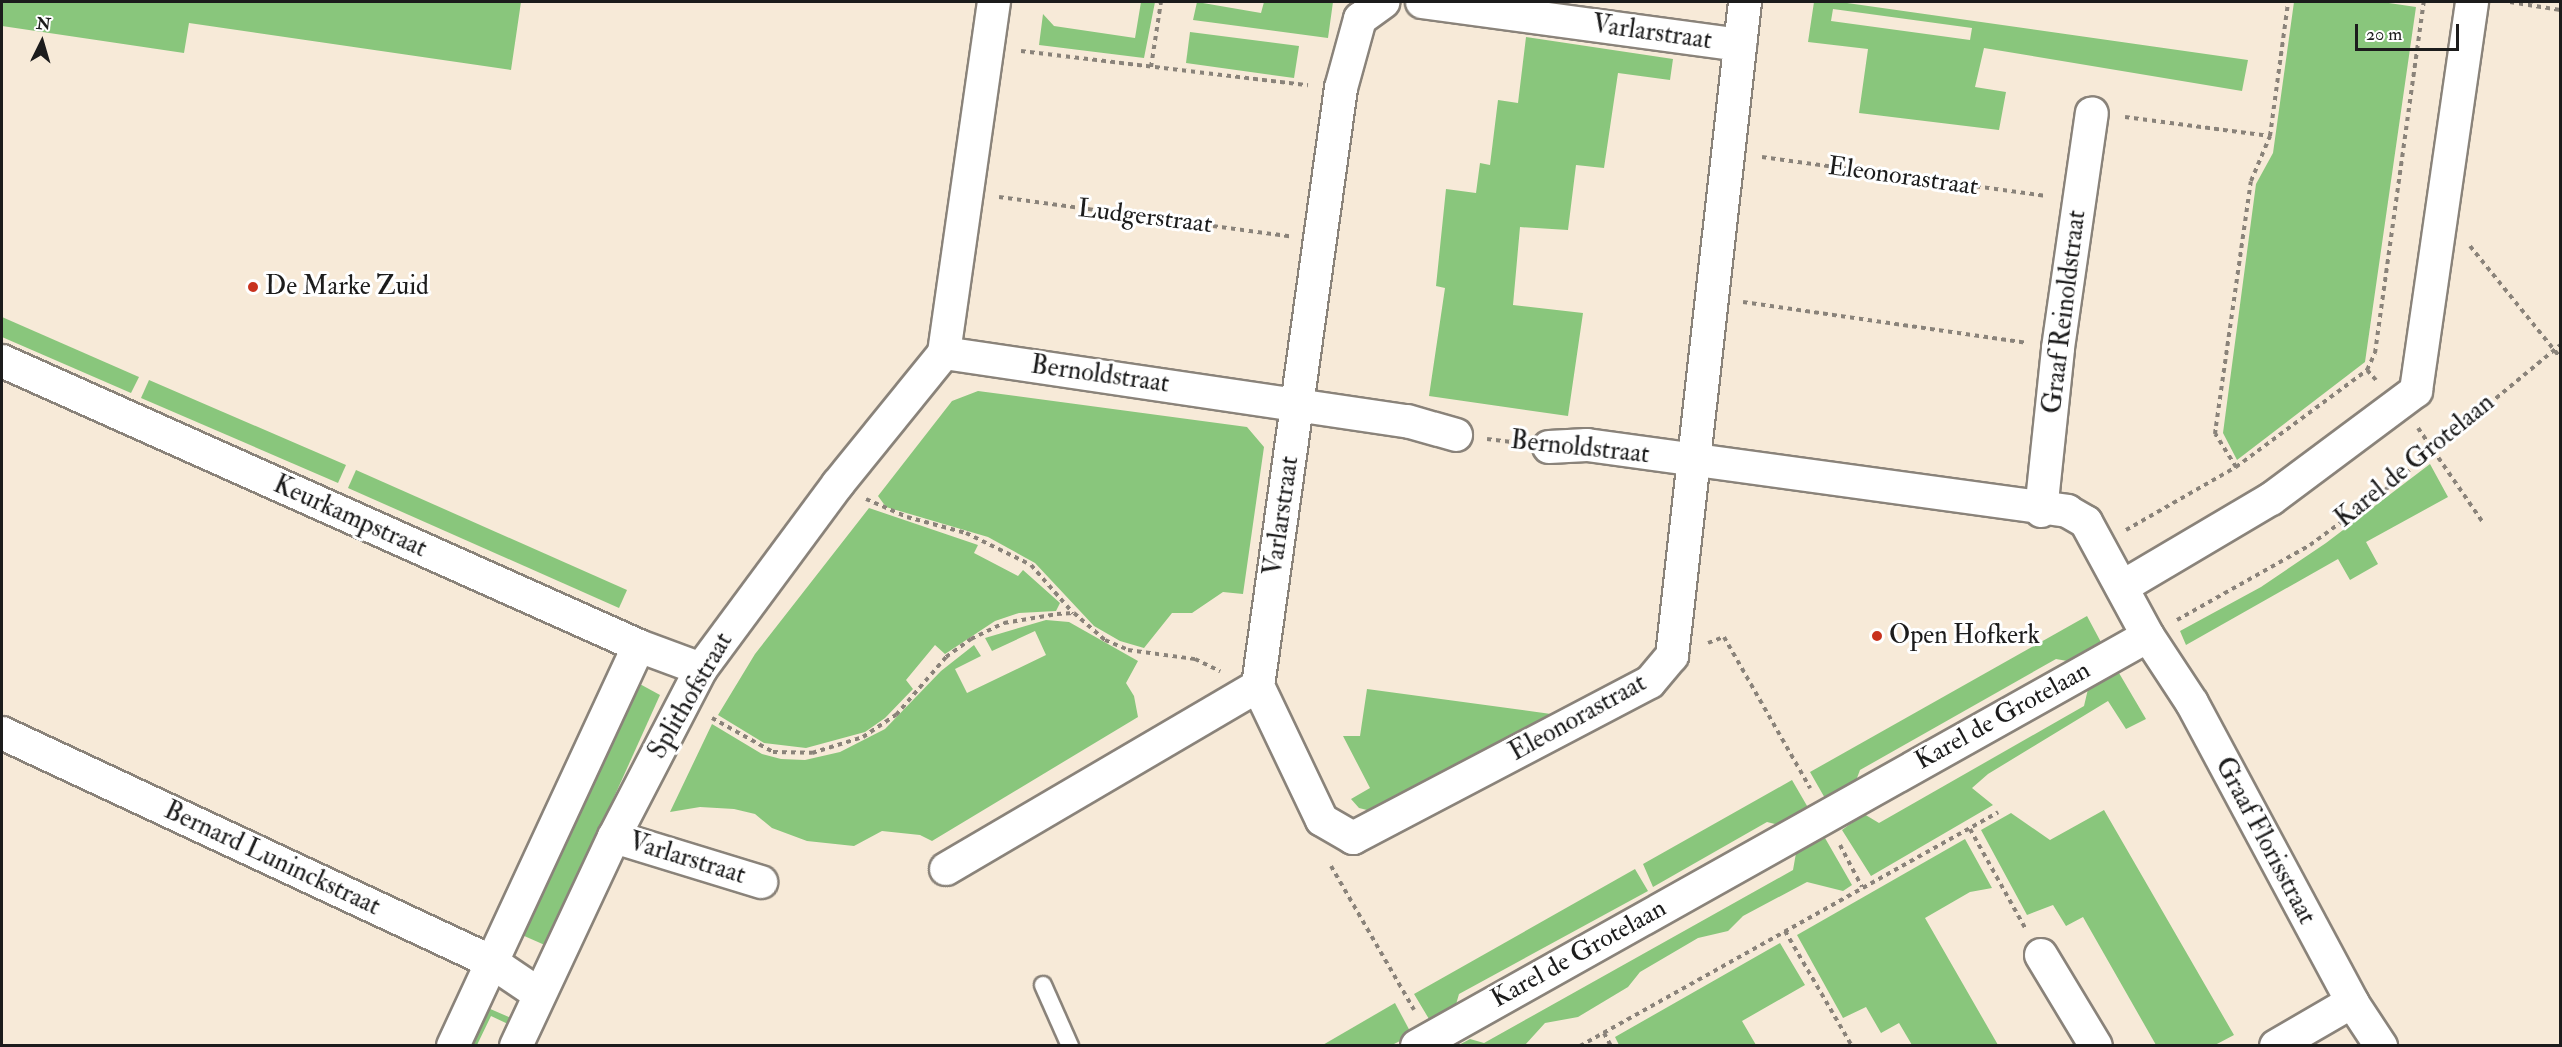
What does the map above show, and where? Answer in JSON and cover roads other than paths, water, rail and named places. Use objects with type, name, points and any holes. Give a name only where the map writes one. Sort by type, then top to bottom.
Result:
[{"type":"street","points":[[944,353],[969,192],[994,2]]},
{"type":"street","name":"Varlarstraat","points":[[1249,690],[1298,404],[1323,240],[1341,88],[1360,19],[1383,2]]},
{"type":"street","name":"Varlarstraat","points":[[1422,2],[1740,45]]},
{"type":"street","name":"Eleonorastraat","points":[[1249,690],[1322,820],[1353,838],[1650,682],[1672,656],[1710,297],[1745,2]]},
{"type":"street","points":[[2122,587],[2271,499],[2342,450],[2416,391],[2472,2]]},
{"type":"street","name":"Graaf Reinoldstraat","points":[[2041,511],[2058,348],[2092,113]]},
{"type":"street","name":"Bernoldstraat","points":[[944,353],[1407,421],[1456,435]]},
{"type":"street","name":"Splithofstraat","points":[[516,1046],[614,837],[701,669],[838,484],[944,353]]},
{"type":"street","name":"Keurkampstraat","points":[[2,361],[639,646],[701,669]]},
{"type":"street","name":"Bernoldstraat","points":[[1549,447],[1587,445],[2041,511],[2067,511],[2086,522],[2148,636]]},
{"type":"street","name":"Karel de Grotelaan","points":[[1425,1041],[2148,636]]},
{"type":"street","name":"Graaf Florisstraat","points":[[2148,636],[2192,703],[2352,1002],[2381,1046]]},
{"type":"street","points":[[453,1046],[490,961],[639,646]]},
{"type":"street","points":[[946,869],[1249,690]]},
{"type":"street","name":"Bernard Luninckstraat","points":[[2,733],[490,961],[539,994]]},
{"type":"street","name":"Varlarstraat","points":[[614,837],[761,882]]},
{"type":"street","points":[[2041,955],[2096,1046]]},
{"type":"street","points":[[2276,1046],[2352,1002]]},
{"type":"lane","points":[[1042,985],[1070,1046]]},
{"type":"place","name":"De Marke Zuid","points":[[253,287]]},
{"type":"place","name":"Open Hofkerk","points":[[1877,636]]}]
